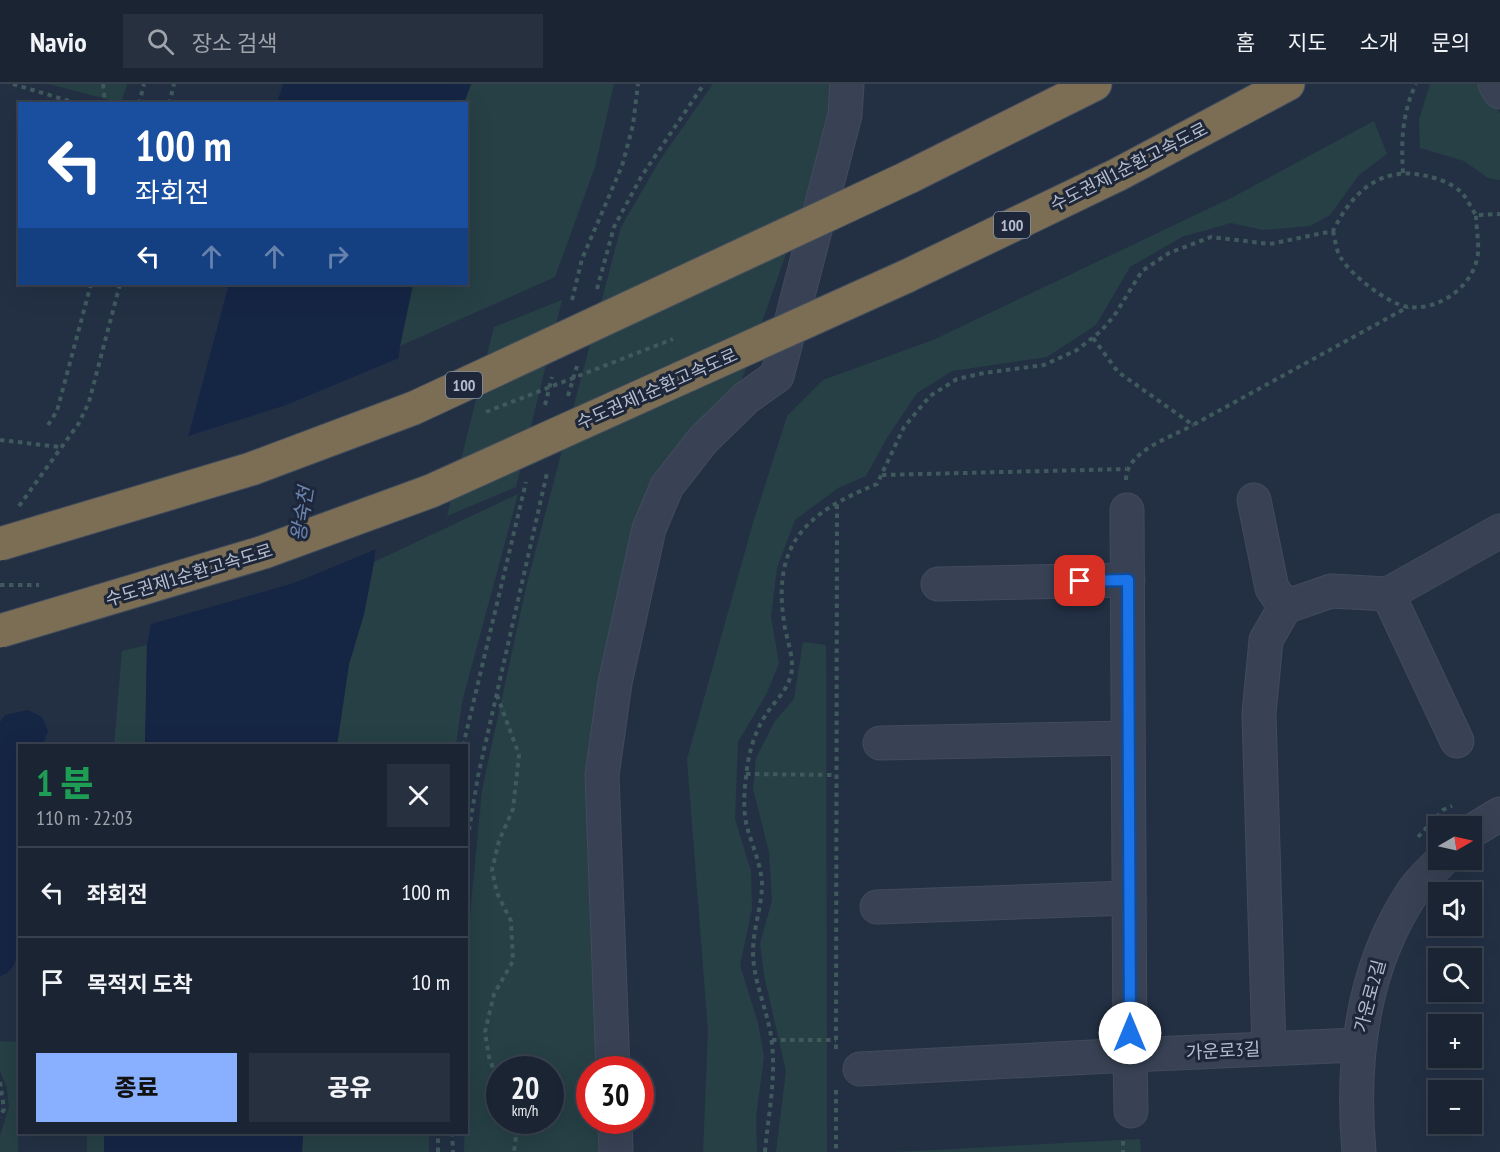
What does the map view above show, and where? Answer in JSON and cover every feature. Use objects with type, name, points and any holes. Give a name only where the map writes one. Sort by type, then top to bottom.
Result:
[{"type":"highway","name":"100","points":[[0,544],[251,469],[414,408],[909,177],[1095,84]]},
{"type":"highway","name":"수도권제1순환고속도로","points":[[0,632],[264,552],[431,490],[907,276],[1117,175],[1288,84]]},
{"type":"street","points":[[612,1056],[602,775],[615,683],[649,529],[667,486],[703,440],[746,398],[777,376],[845,115],[848,84]]},
{"type":"street","points":[[1495,84],[1500,92]]},
{"type":"street","points":[[1254,500],[1272,588],[1285,608]]},
{"type":"street","points":[[1127,510],[1131,1111]]},
{"type":"street","points":[[1269,1049],[1260,714],[1266,640],[1285,608],[1331,591],[1388,594],[1500,531]]},
{"type":"street","points":[[938,584],[1128,580]]},
{"type":"street","points":[[1388,594],[1457,741]]},
{"type":"street","points":[[880,743],[1128,738]]},
{"type":"street","points":[[1482,825],[1500,814]]},
{"type":"street","name":"가운로2길","points":[[1359,1152],[1356,1122],[1358,1045],[1372,979],[1391,927],[1416,888],[1433,870]]},
{"type":"street","points":[[877,907],[1129,898]]},
{"type":"street","name":"가운로3길","points":[[844,1068],[1358,1045]]},
{"type":"street","points":[[615,1134],[616,1152]]},
{"type":"path","points":[[13,84],[72,102]]},
{"type":"path","points":[[103,84],[105,102]]},
{"type":"path","points":[[140,102],[144,84]]},
{"type":"path","points":[[170,102],[174,84]]},
{"type":"path","points":[[1403,173],[1401,144],[1406,106],[1416,84]]},
{"type":"path","points":[[1127,510],[1126,470],[1134,457],[1408,307],[1431,304],[1458,293],[1472,271],[1478,254],[1476,215],[1460,191],[1435,177],[1409,171],[1383,177],[1361,191],[1344,208],[1333,231],[1340,258],[1361,280],[1385,297],[1408,307]]},
{"type":"path","points":[[1476,215],[1500,214]]},
{"type":"path","points":[[765,1152],[773,1085],[772,1040],[756,983],[753,949],[762,882],[747,824],[746,774],[749,749],[766,714],[781,697],[791,676],[781,583],[787,558],[806,524],[837,501],[877,484],[904,427],[930,396],[966,377],[1044,365],[1077,350],[1093,338],[1114,316],[1142,271],[1189,244],[1211,237],[1270,244],[1333,231]]},
{"type":"path","points":[[48,425],[57,411],[91,285]]},
{"type":"path","points":[[13,514],[79,423],[89,402],[120,285]]},
{"type":"path","points":[[1093,338],[1118,372],[1193,425]]},
{"type":"path","points":[[481,414],[673,339]]},
{"type":"path","points":[[0,440],[60,447]]},
{"type":"path","points":[[882,475],[1126,470]]},
{"type":"path","points":[[836,1152],[844,1068],[836,1040],[837,501]]},
{"type":"path","points":[[0,585],[47,585]]},
{"type":"path","points":[[489,1056],[485,1032],[494,994],[513,961],[511,921],[497,893],[492,870],[499,841],[513,809],[519,755],[497,694]]},
{"type":"path","points":[[746,774],[836,774]]},
{"type":"path","points":[[772,1040],[836,1040]]},
{"type":"path","points":[[0,1082],[4,1109],[0,1117]]},
{"type":"path","points":[[438,1134],[438,1152]]},
{"type":"path","points":[[452,1134],[453,1152]]},
{"type":"path","points":[[514,1152],[515,1134]]},
{"type":"green space","points":[[49,84],[127,84],[121,102]]},
{"type":"green space","points":[[471,84],[614,84],[595,167],[555,277],[400,346],[413,285],[468,285],[468,102],[464,102]]},
{"type":"green space","points":[[713,84],[850,84],[821,154],[735,399],[668,473],[622,604],[605,1056],[576,1056],[576,1134],[606,1134],[607,1152],[464,1152],[464,1134],[468,1134],[468,935],[482,790],[527,583],[621,227],[660,160]]},
{"type":"green space","points":[[1430,84],[1480,84],[1500,113],[1500,180],[1488,178],[1464,161],[1420,148],[1419,120]]},
{"type":"green space","points":[[1374,121],[1387,154],[1359,175],[1330,215],[1310,226],[1263,230],[1231,223],[1182,237],[1130,267],[1096,325],[1047,357],[952,371],[917,393],[887,438],[866,476],[838,488],[795,520],[777,568],[771,617],[779,663],[767,693],[738,742],[735,819],[751,871],[752,909],[740,965],[758,1023],[764,1057],[756,1117],[757,1152],[703,1152],[708,1031],[687,759],[753,523],[787,416],[823,380],[933,340],[1233,197]]},
{"type":"green space","points":[[562,300],[516,487],[447,516],[494,327]]},
{"type":"green space","points":[[518,494],[462,702],[456,744],[337,744],[349,664],[364,614],[374,562]]},
{"type":"green space","points":[[803,642],[826,645],[827,1152],[776,1152],[786,1071],[764,975],[760,944],[772,900],[769,852],[753,789],[756,758],[775,721],[794,699]]},
{"type":"green space","points":[[147,645],[145,744],[114,744],[122,651]]},
{"type":"green space","points":[[0,1041],[18,1042],[18,1152],[0,1152],[0,1136],[9,1107],[7,1088],[0,1071]]},
{"type":"green space","points":[[87,1134],[104,1134],[104,1152],[87,1152]]},
{"type":"green space","points":[[303,1134],[429,1134],[429,1152],[302,1152]]},
{"type":"green space","points":[[1140,1139],[1141,1152],[894,1152]]},
{"type":"water","points":[[283,84],[471,84],[464,102],[277,102]]},
{"type":"water","name":"왕숙천","points":[[229,285],[413,285],[400,346],[374,562],[364,614],[349,664],[337,744],[145,744],[147,645],[187,441]]},
{"type":"water","points":[[28,710],[42,717],[48,731],[43,744],[18,744],[18,952],[15,963],[9,971],[0,976],[0,722],[5,715]]},
{"type":"water","points":[[104,1134],[303,1134],[302,1152],[104,1152]]},
{"type":"pier","points":[[401,357],[379,548],[294,583],[148,625],[185,437],[286,405]]},
{"type":"route","points":[[1080,581],[1128,580],[1130,1033]]}]
